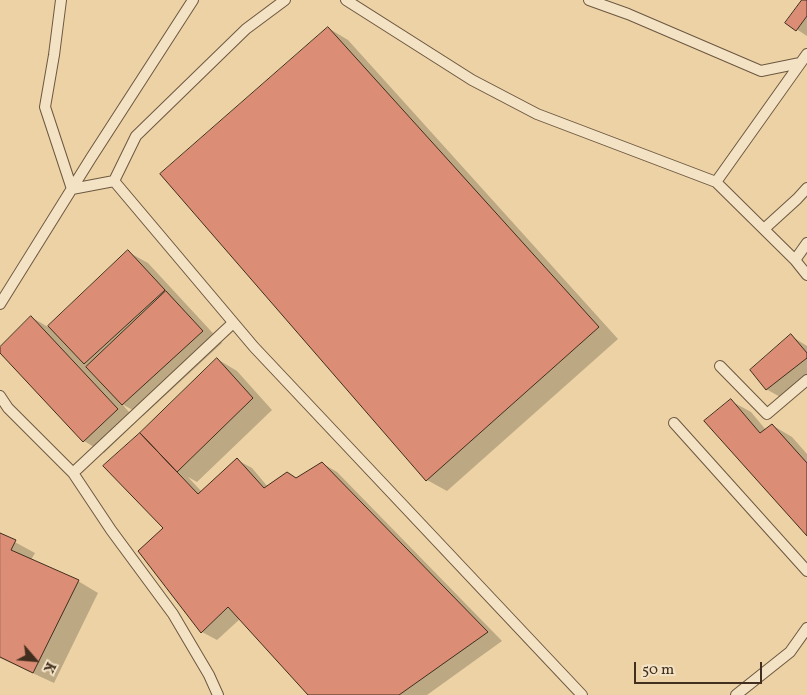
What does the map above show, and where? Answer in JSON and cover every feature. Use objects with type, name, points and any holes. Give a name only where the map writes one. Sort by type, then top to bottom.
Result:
[{"type":"lane","points":[[61,0],[45,107],[72,189]]},
{"type":"lane","points":[[0,304],[192,0]]},
{"type":"lane","points":[[114,181],[136,136],[246,29],[285,0]]},
{"type":"lane","points":[[346,0],[472,80],[537,114],[716,182],[795,260],[807,275]]},
{"type":"lane","points":[[588,0],[628,14],[761,71],[800,63]]},
{"type":"lane","points":[[716,182],[807,54]]},
{"type":"lane","points":[[72,189],[114,181]]},
{"type":"lane","points":[[114,181],[234,323],[358,458],[582,695]]},
{"type":"lane","points":[[764,229],[797,200],[807,188]]},
{"type":"lane","points":[[795,260],[807,243]]},
{"type":"lane","points":[[73,473],[234,323]]},
{"type":"lane","points":[[720,366],[767,414],[807,380]]},
{"type":"lane","points":[[0,396],[8,408],[73,473],[111,530],[173,614],[210,675],[218,695]]},
{"type":"lane","points":[[674,423],[807,571]]},
{"type":"lane","points":[[736,695],[790,652],[807,628]]},
{"type":"building","points":[[802,0],[807,0],[807,16],[796,31],[785,23]]},
{"type":"building","points":[[328,27],[599,327],[426,481],[160,174]]},
{"type":"building","points":[[128,250],[165,290],[84,364],[48,326]]},
{"type":"building","points":[[166,291],[203,331],[122,405],[86,367]]},
{"type":"building","points":[[31,316],[118,409],[83,442],[0,353],[0,347]]},
{"type":"building","points":[[791,334],[807,353],[807,358],[766,390],[750,370]]},
{"type":"building","points":[[217,358],[253,398],[177,472],[140,433]]},
{"type":"building","points":[[731,399],[760,433],[772,424],[807,463],[807,536],[704,421]]},
{"type":"building","points":[[140,433],[198,494],[237,458],[264,488],[287,472],[296,478],[322,462],[488,632],[399,695],[308,695],[228,607],[201,633],[138,551],[163,528],[103,466]]},
{"type":"building","points":[[0,533],[16,540],[11,550],[79,580],[33,673],[0,657]]}]
